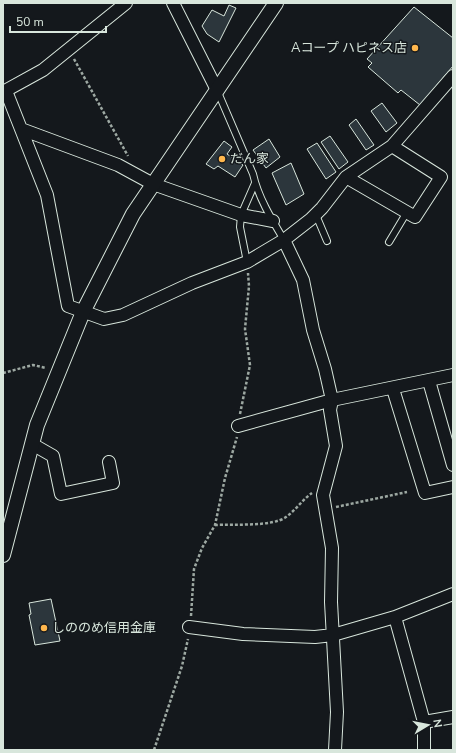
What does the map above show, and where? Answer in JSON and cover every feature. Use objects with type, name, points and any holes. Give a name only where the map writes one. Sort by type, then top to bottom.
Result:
[{"type":"street","points":[[126,3],[43,70],[4,92],[21,129],[47,195],[66,302],[68,306],[104,319],[123,315],[192,283],[247,262],[284,240],[316,215],[346,177],[392,146],[453,76]]},
{"type":"street","points":[[173,3],[218,90]]},
{"type":"street","points":[[3,556],[37,425],[83,312],[133,214],[276,3]]},
{"type":"street","points":[[21,129],[118,165],[153,184],[241,215],[273,221]]},
{"type":"street","points":[[346,177],[415,216],[441,177],[392,146]]},
{"type":"street","points":[[284,240],[303,280],[313,330],[325,369],[332,400],[330,410],[336,446],[323,495],[332,548],[331,602],[337,712],[335,750]]},
{"type":"street","points":[[238,426],[332,400],[393,389],[453,375]]},
{"type":"street","points":[[429,381],[448,428],[453,465]]},
{"type":"street","points":[[393,389],[425,493],[453,487]]},
{"type":"street","points":[[32,444],[53,456],[61,494],[113,483],[109,462]]},
{"type":"street","points":[[189,627],[243,634],[315,637],[333,635],[394,617],[453,594]]},
{"type":"street","points":[[394,617],[424,722],[424,750]]},
{"type":"street","points":[[424,722],[453,717]]},
{"type":"lane","points":[[218,90],[253,174],[255,183],[284,240]]},
{"type":"lane","points":[[247,262],[240,227],[241,215],[255,183]]},
{"type":"lane","points":[[390,242],[407,212]]},
{"type":"lane","points":[[316,215],[327,241]]},
{"type":"path","points":[[68,50],[139,176]]},
{"type":"path","points":[[154,750],[182,666],[189,627],[194,569],[202,548],[215,525],[225,478],[236,443],[250,365],[245,329],[249,286],[247,262]]},
{"type":"path","points":[[3,373],[33,365],[58,371]]},
{"type":"path","points":[[215,525],[278,522],[288,516],[305,498],[316,490],[325,489]]},
{"type":"path","points":[[326,510],[407,492]]},
{"type":"building","points":[[229,5],[236,8],[219,42],[207,34],[202,26],[212,10],[224,16]]},
{"type":"building","name":"Aコープ ハピネス店","points":[[414,7],[453,38],[453,66],[420,105],[401,90],[398,93],[368,67],[372,63],[367,59]]},
{"type":"building","points":[[382,103],[397,123],[386,132],[371,111]]},
{"type":"building","points":[[356,119],[374,145],[366,150],[349,125]]},
{"type":"building","points":[[330,136],[348,162],[339,169],[321,142]]},
{"type":"building","points":[[269,139],[280,157],[266,168],[253,150]]},
{"type":"building","name":"だん家","points":[[224,141],[232,147],[227,154],[243,165],[235,177],[218,166],[214,169],[206,164]]},
{"type":"building","points":[[317,143],[336,172],[326,179],[307,149]]},
{"type":"building","points":[[291,163],[304,194],[286,205],[272,173]]},
{"type":"building","name":"しののめ信用金庫","points":[[51,599],[60,641],[35,645],[29,615],[31,614],[29,603]]},
{"type":"place","name":"Aコープ ハピネス店","points":[[415,48]]},
{"type":"place","name":"だん家","points":[[222,159]]},
{"type":"place","name":"しののめ信用金庫","points":[[44,628]]}]
